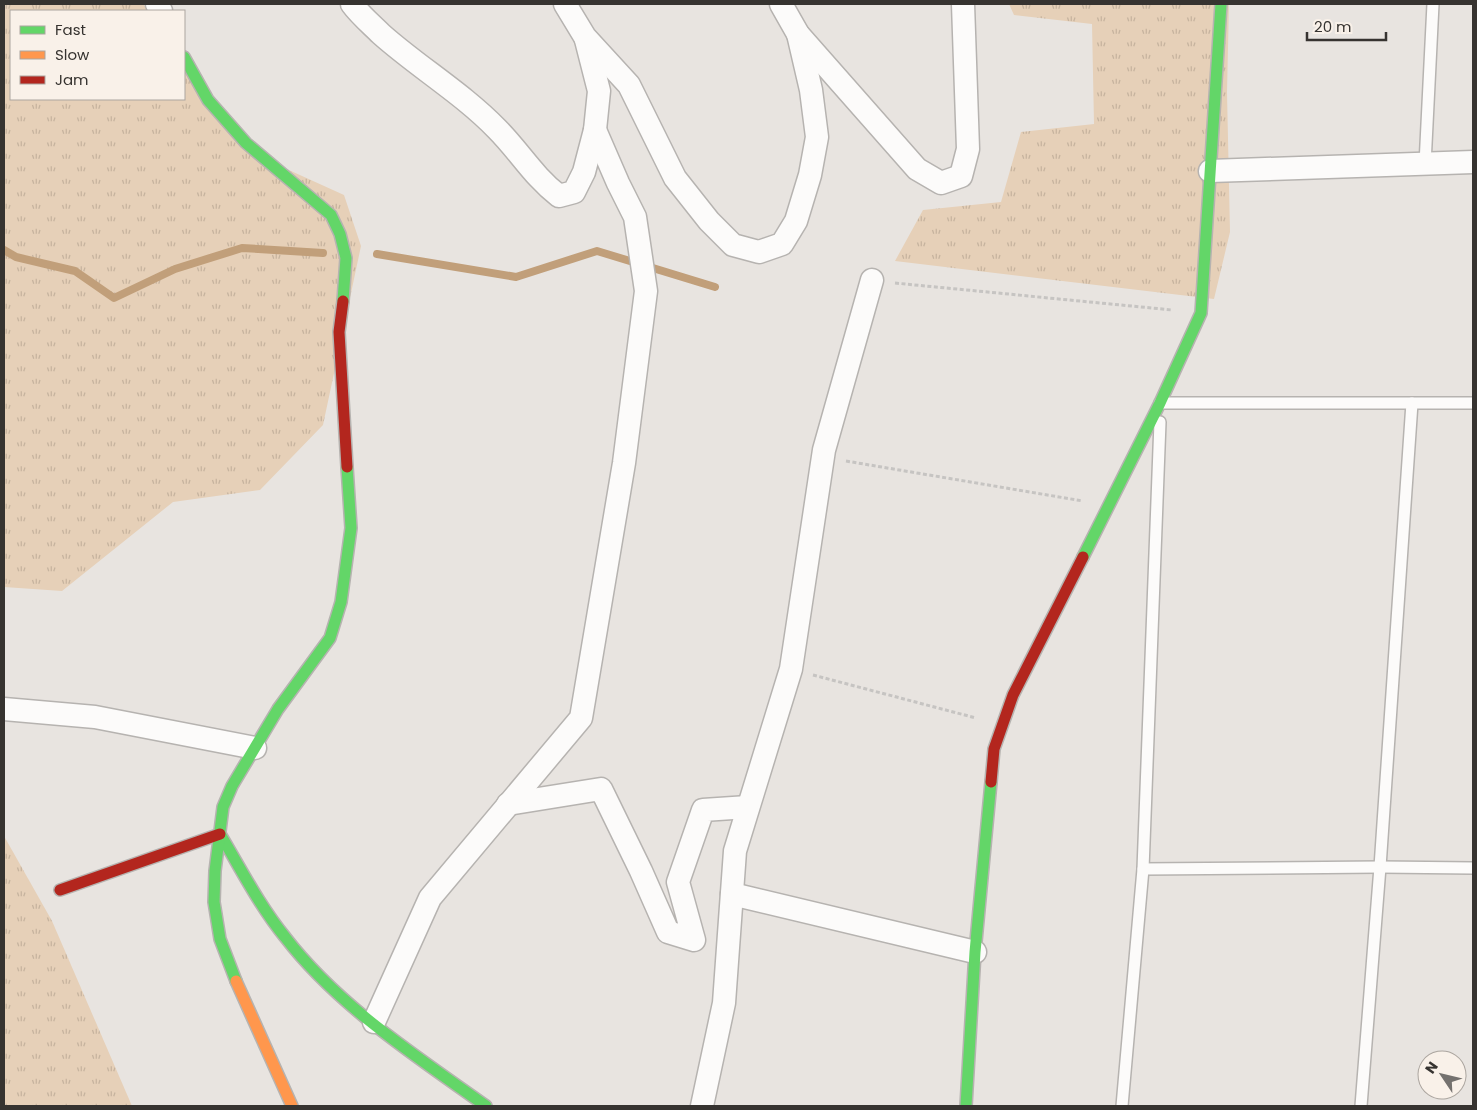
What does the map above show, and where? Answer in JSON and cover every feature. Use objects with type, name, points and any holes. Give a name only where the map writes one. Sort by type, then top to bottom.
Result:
[{"type":"street","points":[[352,4],[398,50],[464,100],[497,128],[544,184],[559,196],[574,192],[584,172],[595,130],[599,91],[585,37]]},
{"type":"street","points":[[565,4],[585,37],[628,85],[675,178],[709,221],[733,245],[759,252],[782,244],[796,220],[810,175],[817,137],[811,90],[798,34]]},
{"type":"street","points":[[781,4],[798,34],[917,169],[941,183],[961,176],[968,149],[963,4]]},
{"type":"street","points":[[966,1106],[975,952],[994,749],[1013,695],[1110,505],[1201,313],[1221,4]]},
{"type":"street","points":[[185,59],[208,100],[246,143],[331,215],[340,234],[346,258],[344,292],[338,332],[351,528],[341,602],[330,638],[278,709],[232,786],[223,807],[214,871],[214,902],[220,939],[235,980],[292,1106]]},
{"type":"street","points":[[374,1022],[430,898],[581,718],[624,463],[646,291],[636,217],[618,183],[595,130]]},
{"type":"street","points":[[1210,171],[1473,162]]},
{"type":"street","points":[[702,1106],[724,1004],[735,851],[791,669],[823,457],[872,280]]},
{"type":"street","points":[[4,709],[96,716],[255,748]]},
{"type":"street","points":[[508,804],[601,789],[668,932],[694,940],[678,882],[703,810],[748,807]]},
{"type":"street","points":[[60,890],[220,834]]},
{"type":"street","points":[[220,834],[265,910],[298,952],[339,993],[374,1022],[486,1106]]},
{"type":"street","points":[[732,894],[975,952]]},
{"type":"lane","points":[[1425,164],[1434,4]]},
{"type":"lane","points":[[1122,1106],[1143,869],[1160,403],[1473,403]]},
{"type":"lane","points":[[1361,1106],[1380,867],[1412,403]]},
{"type":"lane","points":[[1143,869],[1473,868]]},
{"type":"path","points":[[872,280],[1201,313]]},
{"type":"path","points":[[823,457],[1110,505]]},
{"type":"path","points":[[791,669],[1002,725]]},
{"type":"green space","points":[[4,4],[143,4],[148,10],[10,10],[10,100],[185,100],[185,55],[247,151],[344,195],[361,246],[323,425],[260,490],[173,502],[62,591],[4,587]]},
{"type":"green space","points":[[1009,4],[1229,4],[1227,92],[1230,232],[1214,299],[895,261],[923,210],[1001,202],[1021,132],[1094,124],[1092,24],[1014,15]]},
{"type":"green space","points":[[4,836],[52,921],[132,1106],[4,1106]]},
{"type":"waterway","points":[[4,250],[16,257],[75,271],[114,298],[175,269],[242,248],[323,253]]},
{"type":"waterway","points":[[377,254],[516,277],[597,251],[715,287]]},
{"type":"traffic: fast","points":[[1083,557],[1160,403],[1201,313],[1221,4]]},
{"type":"traffic: fast","points":[[185,59],[208,100],[246,143],[331,215],[340,234],[346,258],[343,301]]},
{"type":"traffic: fast","points":[[236,981],[220,939],[214,902],[215,871],[223,807],[232,786],[278,709],[330,638],[341,602],[351,528],[347,467]]},
{"type":"traffic: fast","points":[[966,1106],[975,952],[991,782]]},
{"type":"traffic: fast","points":[[220,834],[259,900],[285,937],[306,962],[353,1008],[379,1029],[486,1106]]},
{"type":"traffic: slow","points":[[236,981],[292,1106]]},
{"type":"traffic: jam","points":[[343,301],[339,332],[347,467]]},
{"type":"traffic: jam","points":[[991,782],[994,749],[1013,695],[1083,557]]},
{"type":"traffic: jam","points":[[60,890],[220,834]]}]
